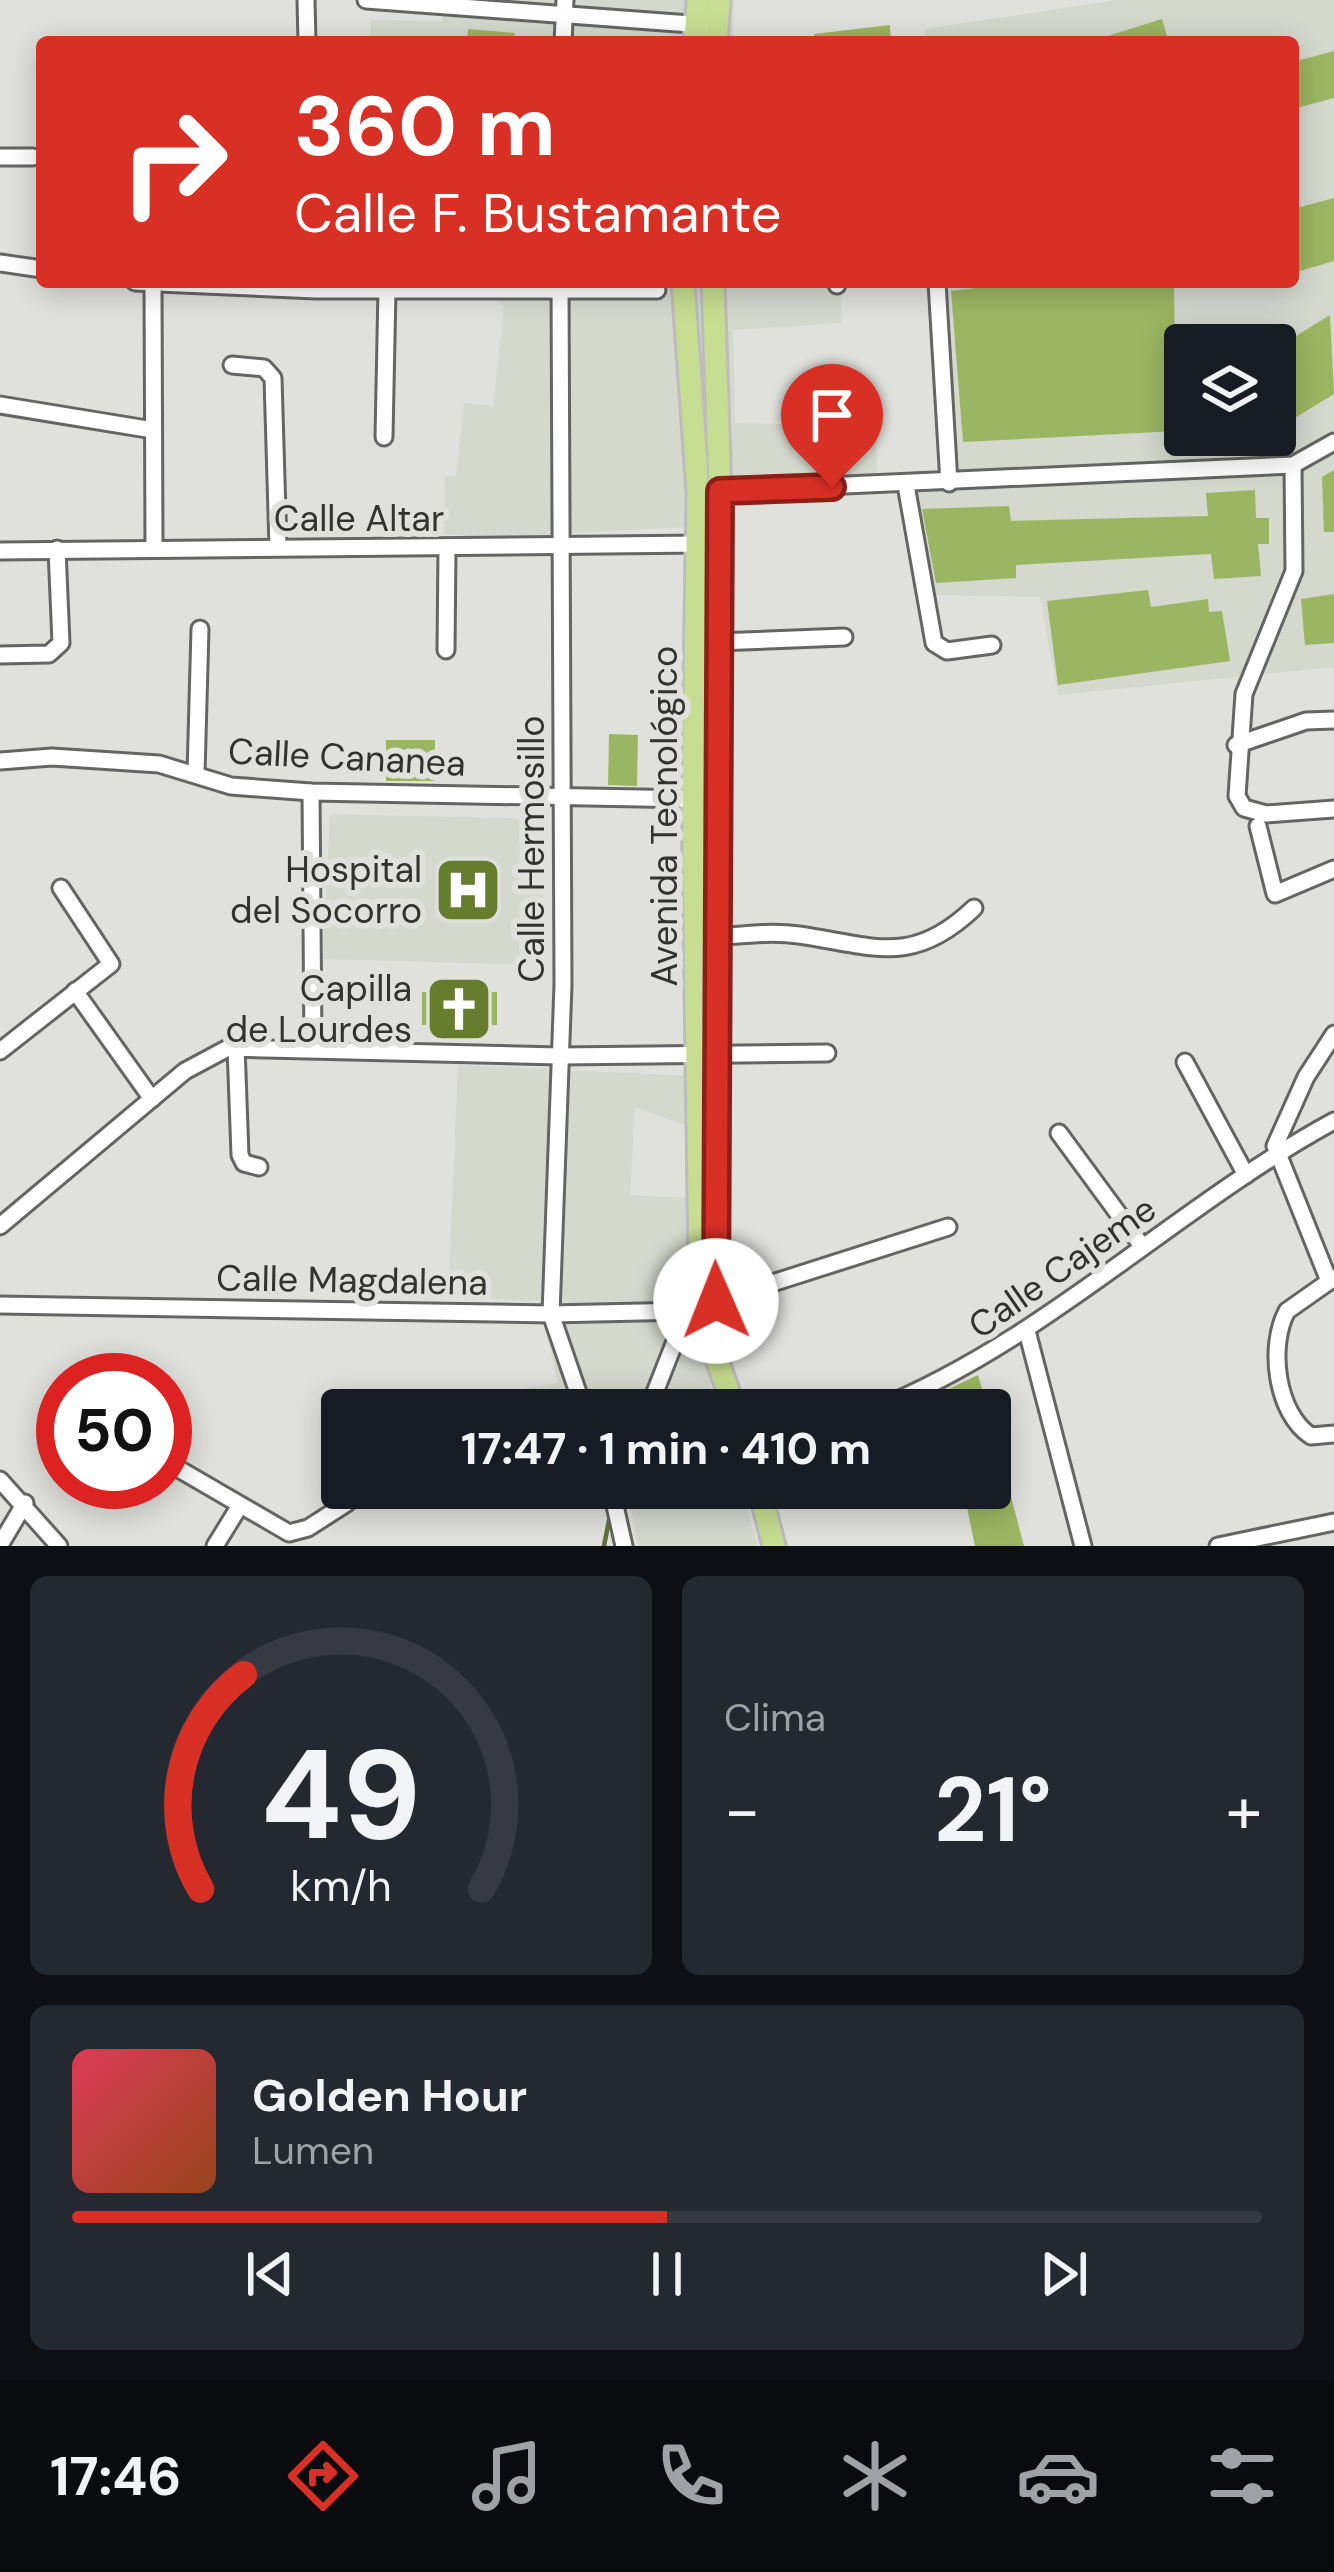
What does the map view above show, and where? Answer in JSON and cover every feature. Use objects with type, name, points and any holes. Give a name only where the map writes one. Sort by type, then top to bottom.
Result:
[{"type":"main road","points":[[698,0],[706,34]]},
{"type":"main road","points":[[706,34],[719,0]]},
{"type":"main road","name":"Avenida Tecnológico","points":[[684,288],[709,492]]},
{"type":"main road","name":"Avenida Tecnológico","points":[[707,1051],[693,799],[708,544],[713,288]]},
{"type":"main road","name":"Avenida Tecnológico","points":[[708,544],[717,642],[715,938],[707,1051],[704,1298],[729,1389]]},
{"type":"main road","points":[[764,1509],[774,1546]]},
{"type":"street","points":[[306,0],[307,36]]},
{"type":"street","points":[[366,0],[564,7],[706,34]]},
{"type":"street","points":[[0,157],[33,157]]},
{"type":"street","points":[[0,263],[36,268]]},
{"type":"street","points":[[153,288],[154,546]]},
{"type":"street","points":[[309,288],[456,288]]},
{"type":"street","name":"Calle Hermosillo","points":[[560,288],[559,1056],[551,1314],[577,1389]]},
{"type":"street","points":[[618,288],[657,290]]},
{"type":"street","points":[[937,288],[949,483]]},
{"type":"street","points":[[384,436],[387,290]]},
{"type":"street","points":[[232,365],[264,368],[273,378],[278,547]]},
{"type":"street","points":[[0,405],[153,430]]},
{"type":"street","points":[[709,492],[1293,466],[1334,442]]},
{"type":"street","points":[[1293,466],[1294,571],[1282,607],[1252,663],[1237,746],[1237,796],[1244,808],[1266,814],[1334,809]]},
{"type":"street","points":[[906,485],[934,643],[947,650],[992,645]]},
{"type":"street","name":"Calle Altar","points":[[0,551],[708,544]]},
{"type":"street","points":[[0,656],[50,654],[61,644],[57,549]]},
{"type":"street","points":[[446,549],[446,650]]},
{"type":"street","points":[[196,775],[200,628]]},
{"type":"street","points":[[717,642],[844,637]]},
{"type":"street","points":[[1237,746],[1306,721],[1334,720]]},
{"type":"street","name":"Calle Cananea","points":[[0,760],[108,760],[171,766],[231,786],[311,792],[693,799]]},
{"type":"street","points":[[311,792],[313,1048]]},
{"type":"street","points":[[1258,826],[1275,894],[1334,869]]},
{"type":"street","points":[[0,1051],[111,964],[61,888]]},
{"type":"street","points":[[715,938],[799,935],[855,947],[904,949],[956,925],[974,908]]},
{"type":"street","points":[[75,991],[152,1099]]},
{"type":"street","points":[[1328,1436],[1304,1432],[1289,1412],[1278,1348],[1287,1311],[1332,1280],[1276,1157],[1277,1134],[1334,1034]]},
{"type":"street","points":[[236,1047],[240,1155],[244,1163],[259,1167]]},
{"type":"street","points":[[1,1222],[211,1052],[236,1047],[559,1056],[827,1053]]},
{"type":"street","points":[[1185,1062],[1246,1175]]},
{"type":"street","name":"Calle Cajeme","points":[[922,1389],[969,1368],[1027,1331],[1142,1246],[1334,1121]]},
{"type":"street","points":[[1059,1133],[1142,1246]]},
{"type":"street","name":"Calle Magdalena","points":[[0,1305],[551,1314],[704,1298],[948,1227]]},
{"type":"street","points":[[658,1389],[704,1298]]},
{"type":"street","points":[[1027,1331],[1083,1546]]},
{"type":"street","points":[[192,1478],[289,1533],[308,1528],[338,1509]]},
{"type":"street","points":[[0,1480],[58,1546]]},
{"type":"street","points":[[0,1545],[25,1503]]},
{"type":"street","points":[[215,1546],[239,1507]]},
{"type":"street","points":[[617,1509],[624,1546]]},
{"type":"street","points":[[1218,1546],[1334,1522]]},
{"type":"shaded area","points":[[443,0],[734,0],[733,36],[370,36],[371,20],[442,21]]},
{"type":"shaded area","points":[[1117,0],[1334,0],[1334,667],[1058,695],[1040,597],[929,595],[909,491],[949,484],[939,288],[1299,288],[1299,36],[926,36],[925,29]]},
{"type":"shaded area","points":[[491,288],[840,288],[842,323],[733,330],[735,423],[876,425],[877,475],[685,485],[686,527],[495,537],[444,534],[445,477],[456,476],[464,403],[493,406],[504,307]]},
{"type":"shaded area","name":"Hospital del Socorro","points":[[330,814],[545,819],[541,965],[323,959]]},
{"type":"shaded area","points":[[458,1065],[692,1076],[691,1127],[635,1108],[630,1195],[689,1198],[692,1292],[712,1389],[520,1389],[558,1383],[539,1301],[448,1297]]},
{"type":"shaded area","points":[[631,1509],[748,1509],[757,1546],[638,1546]]},
{"type":"building","points":[[1162,19],[1167,36],[1108,36]]},
{"type":"building","points":[[890,25],[891,36],[814,36]]},
{"type":"building","points":[[468,29],[515,33],[515,36],[467,36]]},
{"type":"building","points":[[1334,51],[1334,98],[1299,107],[1299,60]]},
{"type":"building","points":[[1334,198],[1334,261],[1299,271],[1299,207]]},
{"type":"building","points":[[1174,288],[1175,324],[1164,324],[1164,432],[963,442],[951,291]]},
{"type":"building","points":[[1330,315],[1334,394],[1296,417],[1296,336]]},
{"type":"building","points":[[1334,470],[1334,532],[1324,532],[1322,477]]},
{"type":"building","points":[[1255,490],[1256,518],[1269,518],[1269,544],[1258,544],[1261,576],[1214,579],[1211,554],[1016,565],[1016,578],[936,583],[922,509],[1009,506],[1011,521],[1208,516],[1206,493]]},
{"type":"building","points":[[1148,590],[1151,607],[1208,599],[1209,612],[1222,611],[1230,661],[1058,685],[1047,601]]},
{"type":"building","points":[[1334,594],[1334,643],[1305,645],[1301,599]]},
{"type":"building","points":[[609,734],[638,735],[637,786],[608,785]]},
{"type":"building","points":[[386,740],[435,740],[435,781],[386,781]]},
{"type":"building","name":"Capilla de Lourdes","points":[[422,992],[497,992],[497,1025],[422,1025]]},
{"type":"building","points":[[978,1375],[982,1389],[949,1389]]},
{"type":"building","points":[[1011,1497],[1024,1546],[975,1546],[967,1509],[1011,1509]]},
{"type":"waterway","points":[[690,1308],[692,1283]]},
{"type":"waterway","points":[[604,1546],[610,1515]]},
{"type":"place","name":"Hospital del Socorro","points":[[468,890]]},
{"type":"place","name":"Capilla de Lourdes","points":[[459,1009]]},
{"type":"route","points":[[716,1301],[720,491],[832,487]]}]
